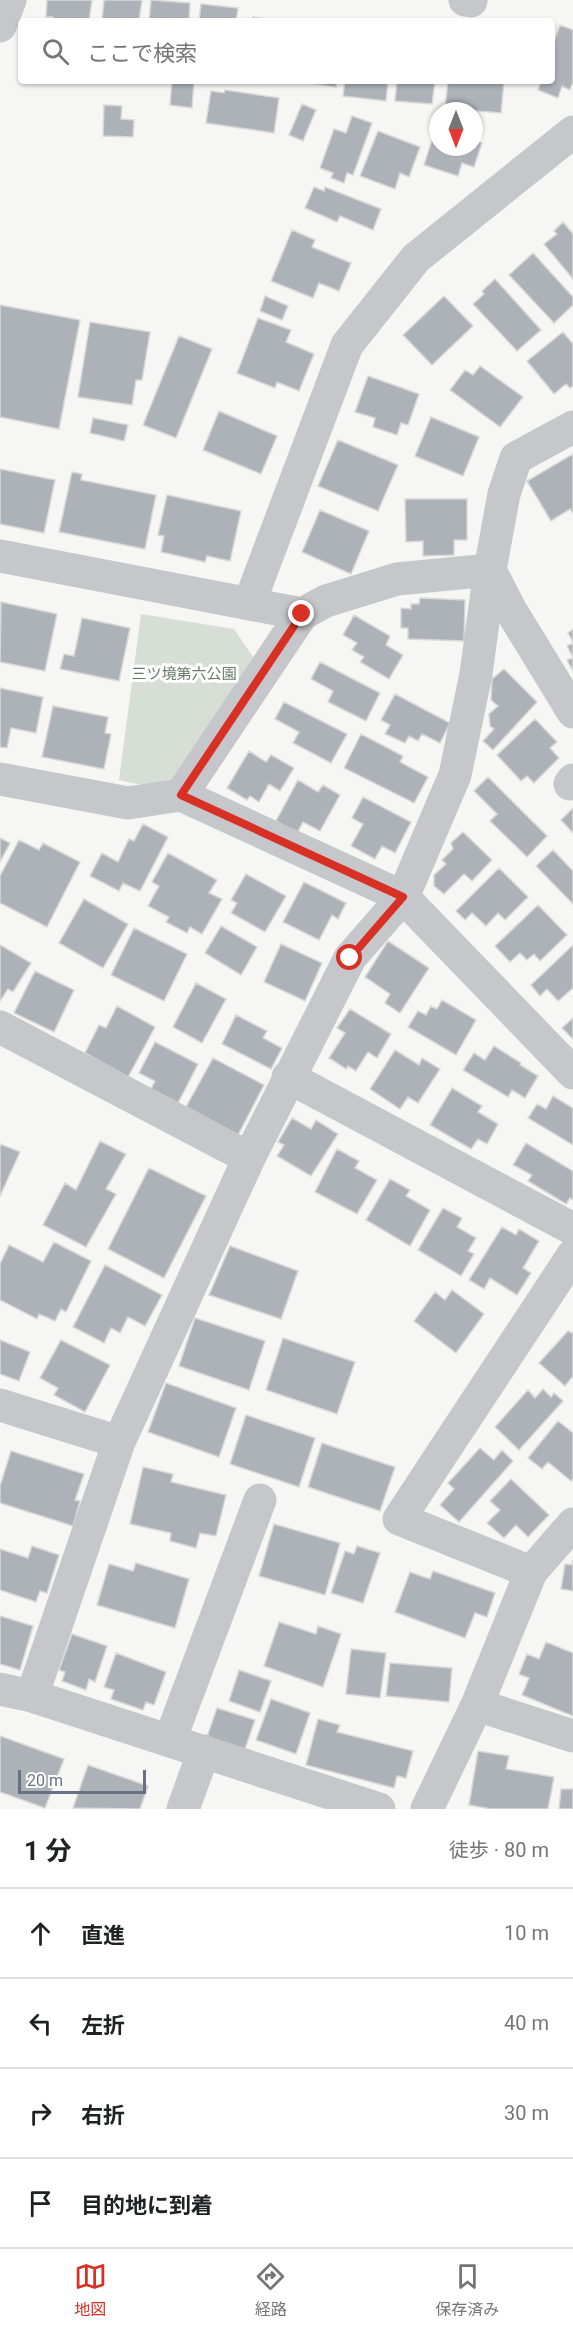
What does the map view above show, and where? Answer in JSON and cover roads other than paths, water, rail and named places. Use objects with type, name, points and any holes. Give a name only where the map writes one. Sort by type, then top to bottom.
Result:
[{"type":"street","points":[[0,26],[10,0]]},
{"type":"street","points":[[249,604],[347,345],[416,258],[573,132]]},
{"type":"street","points":[[32,1696],[119,1442],[249,1158],[350,958],[403,897],[455,775],[476,674],[490,570],[504,494],[516,458],[573,426]]},
{"type":"street","points":[[0,556],[302,614]]},
{"type":"street","points":[[181,795],[302,614],[326,601],[397,579],[490,570]]},
{"type":"street","points":[[490,570],[510,609],[573,712]]},
{"type":"street","points":[[0,779],[128,803],[181,795],[403,897],[573,1074]]},
{"type":"street","points":[[0,1027],[249,1158]]},
{"type":"street","points":[[288,1077],[573,1229]]},
{"type":"street","points":[[531,1572],[399,1519],[573,1255]]},
{"type":"street","points":[[0,1405],[119,1442]]},
{"type":"street","points":[[170,1740],[260,1500]]},
{"type":"street","points":[[427,1809],[477,1705],[531,1572],[573,1524]]},
{"type":"street","points":[[0,1689],[32,1696],[379,1809]]},
{"type":"street","points":[[477,1705],[573,1737]]},
{"type":"street","points":[[183,1809],[204,1751]]},
{"type":"park label","name":"三ツ境第六公園","points":[[184,674]]}]
